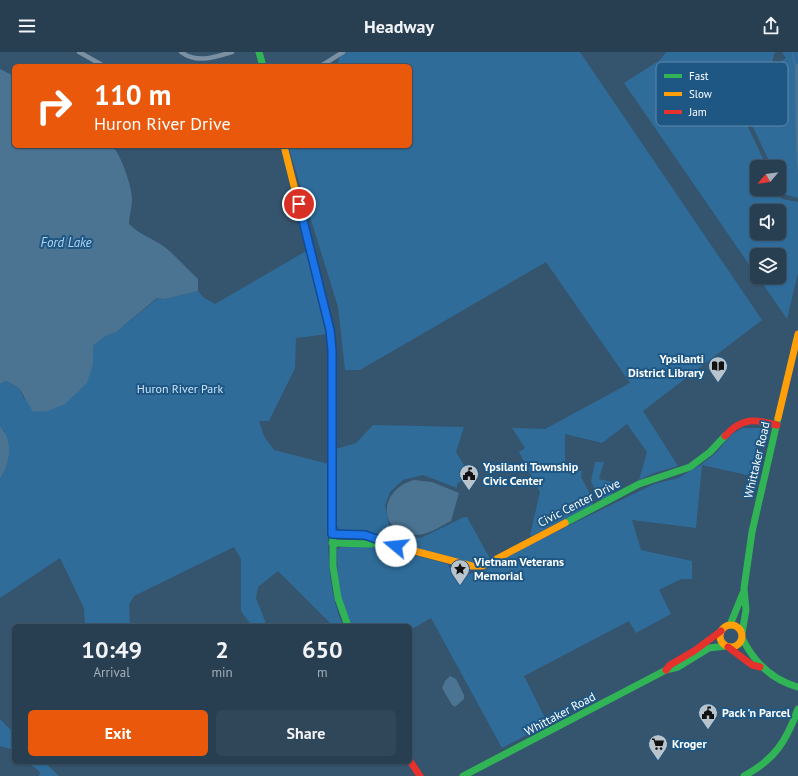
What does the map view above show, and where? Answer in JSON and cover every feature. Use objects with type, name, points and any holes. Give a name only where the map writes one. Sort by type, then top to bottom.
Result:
[{"type":"main road","points":[[259,52],[262,64]]},
{"type":"main road","points":[[284,148],[330,330],[332,365],[332,543],[334,583],[347,624]]},
{"type":"main road","name":"Whittaker Road","points":[[730,625],[736,617],[739,601],[743,593],[752,532],[798,334]]},
{"type":"main road","name":"Civic Center Drive","points":[[332,534],[365,535],[380,542],[472,566],[483,566],[639,484],[690,466],[710,452],[729,430],[745,421],[757,420],[777,425]]},
{"type":"main road","name":"Civic Center Drive","points":[[332,543],[370,544],[380,542]]},
{"type":"main road","name":"Whittaker Road","points":[[742,636],[746,610],[743,593]]},
{"type":"main road","points":[[760,667],[752,665],[727,647],[720,637],[722,631],[730,625],[736,626],[748,651],[760,667],[779,681],[798,687]]},
{"type":"main road","name":"Whittaker Road","points":[[666,670],[670,665],[694,651],[722,631]]},
{"type":"main road","points":[[727,647],[737,646],[742,636]]},
{"type":"main road","name":"Whittaker Road","points":[[463,776],[666,670],[678,667],[709,648],[727,647]]},
{"type":"main road","points":[[744,776],[767,762],[779,751],[787,739],[798,709]]},
{"type":"main road","points":[[412,764],[420,776]]},
{"type":"street","points":[[79,52],[100,64]]},
{"type":"street","points":[[181,52],[196,59],[232,52]]},
{"type":"street","points":[[324,64],[343,52]]},
{"type":"green space","points":[[341,52],[580,52],[762,320],[643,411],[678,466],[654,473],[639,480],[647,452],[627,424],[602,443],[565,434],[565,469],[582,471],[581,477],[594,501],[592,505],[532,536],[530,535],[540,492],[519,452],[525,448],[512,428],[545,429],[630,383],[546,262],[360,370],[345,370],[338,307],[289,148],[412,148],[412,64],[338,64]]},
{"type":"green space","points":[[666,52],[775,52],[772,62],[657,62]]},
{"type":"green space","points":[[782,52],[798,52],[798,198],[786,195],[786,160],[769,160],[752,126],[788,126],[788,62],[780,62],[786,58]]},
{"type":"green space","points":[[656,63],[656,126],[748,126],[764,160],[750,160],[750,196],[780,196],[782,199],[798,202],[798,273],[787,319],[763,284],[786,284],[786,248],[750,248],[750,266],[624,83]]},
{"type":"green space","name":"Huron River Park","points":[[308,250],[328,334],[296,338],[295,368],[269,421],[259,421],[264,436],[274,450],[329,464],[329,567],[336,607],[342,624],[331,624],[278,571],[258,587],[256,598],[266,624],[251,624],[241,611],[241,559],[234,547],[134,596],[129,605],[130,624],[85,624],[84,608],[60,558],[0,598],[0,479],[3,474],[5,432],[0,426],[0,384],[6,381],[19,388],[24,399],[93,364],[93,346],[104,337],[116,332],[158,298],[165,299],[198,291],[203,297],[215,304]]},
{"type":"green space","points":[[373,425],[464,427],[456,452],[470,475],[457,484],[457,488],[423,475],[403,480],[390,492],[385,505],[389,525],[404,535],[421,538],[464,517],[467,517],[489,557],[489,561],[476,565],[364,531],[340,531],[336,524],[336,449],[356,443]]},
{"type":"green space","points":[[743,428],[763,428],[751,476],[702,465],[696,528],[632,520],[641,550],[692,561],[692,579],[681,579],[659,590],[671,614],[636,633],[629,621],[524,676],[548,724],[502,748],[431,618],[412,629],[412,624],[349,624],[343,607],[339,588],[337,549],[342,547],[383,547],[448,564],[450,569],[468,574],[483,571],[523,548],[654,484],[678,478],[702,464],[716,453],[732,434]]},
{"type":"green space","points":[[595,462],[604,462],[599,479],[612,482],[611,488],[613,495],[603,500],[599,498],[591,481]]},
{"type":"green space","points":[[0,719],[12,731],[12,749],[0,746]]},
{"type":"green space","points":[[30,764],[46,764],[59,776],[39,776],[40,772]]},
{"type":"water","points":[[798,63],[798,179],[795,66]]},
{"type":"water","name":"Ford Lake","points":[[0,69],[12,75],[12,148],[114,148],[122,163],[132,194],[129,224],[166,248],[174,255],[198,279],[198,291],[165,299],[157,298],[116,332],[104,337],[93,346],[93,364],[87,383],[65,404],[48,411],[33,412],[19,388],[6,381],[0,384]]},
{"type":"water","points":[[0,426],[7,439],[9,452],[6,466],[0,479]]},
{"type":"water","points":[[414,480],[432,482],[459,493],[451,521],[433,531],[418,535],[402,532],[393,527],[388,519],[387,510],[389,501],[394,492],[402,485]]},
{"type":"water","points":[[450,676],[456,679],[464,695],[464,699],[455,707],[452,705],[442,688],[445,681]]},
{"type":"waterway","points":[[792,52],[795,66]]},
{"type":"traffic: fast","points":[[259,52],[262,64]]},
{"type":"traffic: fast","points":[[742,633],[746,610],[744,588],[752,532],[778,418]]},
{"type":"traffic: fast","points":[[565,523],[639,484],[690,467],[710,452],[725,436]]},
{"type":"traffic: fast","points":[[333,511],[333,566],[338,598],[347,624]]},
{"type":"traffic: fast","points":[[332,543],[370,544],[380,542]]},
{"type":"traffic: fast","points":[[730,625],[743,593]]},
{"type":"traffic: fast","points":[[742,638],[752,655],[764,669],[780,680],[798,687]]},
{"type":"traffic: fast","points":[[463,776],[666,670],[678,667],[709,648],[726,646]]},
{"type":"traffic: fast","points":[[744,776],[755,770],[772,756],[789,731],[798,709]]},
{"type":"traffic: slow","points":[[284,148],[330,330],[332,360]]},
{"type":"traffic: slow","points":[[778,418],[798,334]]},
{"type":"traffic: slow","points":[[332,534],[365,535],[380,542],[472,566],[483,566],[565,523]]},
{"type":"traffic: slow","points":[[731,625],[739,628],[742,636],[739,644],[731,647],[723,644],[720,636],[723,628],[731,625]]},
{"type":"traffic: jam","points":[[332,360],[333,511]]},
{"type":"traffic: jam","points":[[725,436],[737,425],[749,421],[777,425]]},
{"type":"traffic: jam","points":[[666,670],[670,665],[694,651],[721,631]]},
{"type":"traffic: jam","points":[[728,647],[752,665],[760,667]]},
{"type":"traffic: jam","points":[[412,764],[420,776]]},
{"type":"place","name":"Ypsilanti District Library","points":[[718,383]]},
{"type":"place","name":"Ypsilanti Township Civic Center","points":[[469,491]]},
{"type":"place","name":"Vietnam Veterans Memorial","points":[[460,586]]},
{"type":"place","name":"Pack 'n Parcel","points":[[708,730]]},
{"type":"place","name":"Kroger","points":[[658,761]]},
{"type":"route","points":[[299,204],[316,266],[330,330],[332,350],[332,534],[365,535],[380,542],[396,546]]}]
